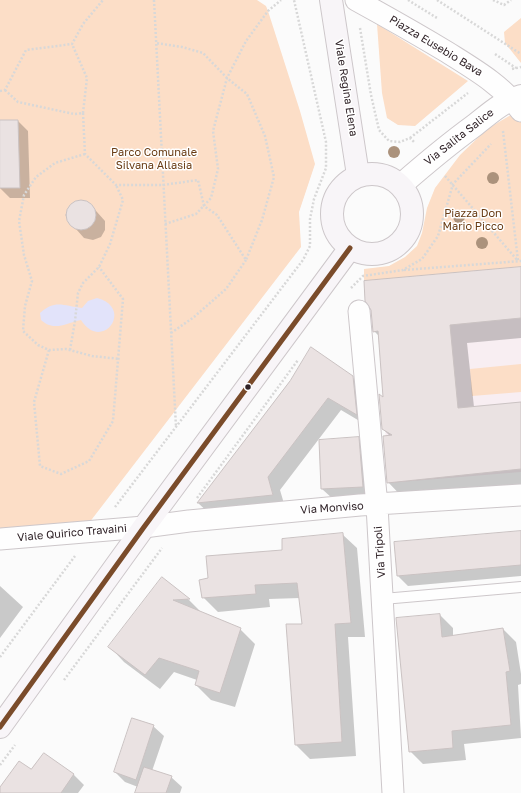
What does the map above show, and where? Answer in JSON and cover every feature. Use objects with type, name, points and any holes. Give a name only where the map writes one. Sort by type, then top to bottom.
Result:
[{"type":"main road","name":"Viale Regina Elena","points":[[331,0],[358,176]]},
{"type":"main road","points":[[371,173],[382,175],[401,186],[408,196],[412,208],[412,220],[408,232],[401,242],[391,250],[379,254],[366,254],[350,248],[335,231],[332,217],[333,204],[339,191],[348,181],[358,176],[371,173]]},
{"type":"main road","points":[[0,727],[144,527],[350,248]]},
{"type":"street","name":"Piazza Eusebio Bava","points":[[356,0],[407,28],[486,76],[516,108]]},
{"type":"street","name":"Via Salita Salice","points":[[401,186],[430,158],[516,108]]},
{"type":"street","name":"Via Tripoli","points":[[360,311],[377,506],[393,793]]},
{"type":"street","name":"Via Monviso","points":[[144,527],[189,521],[360,506],[521,495]]},
{"type":"street","name":"Viale Quirico Travaini","points":[[0,539],[144,527]]},
{"type":"lane","points":[[383,599],[521,587]]},
{"type":"path","points":[[72,44],[83,24],[103,0]]},
{"type":"path","points":[[154,0],[176,428]]},
{"type":"path","points":[[165,224],[196,214],[211,198],[218,169],[213,131],[226,78],[246,41],[268,11],[281,0]]},
{"type":"path","points":[[0,657],[93,531],[122,500],[299,266],[310,246],[310,219],[314,198],[326,168],[326,142],[294,0]]},
{"type":"path","points":[[437,0],[521,54]]},
{"type":"path","points":[[493,0],[504,5],[511,0]]},
{"type":"path","points":[[156,43],[182,47],[203,53],[226,78],[247,94],[265,136],[274,177],[262,220],[246,260],[226,290],[194,317],[171,333]]},
{"type":"path","points":[[5,90],[26,50],[72,44]]},
{"type":"path","points":[[70,350],[76,321],[78,293],[83,283],[100,267],[110,244],[123,200],[116,185],[85,154],[84,113],[87,78],[72,44]]},
{"type":"path","points":[[410,138],[476,87],[486,76],[521,67]]},
{"type":"path","points":[[0,91],[5,90]]},
{"type":"path","points":[[5,90],[18,102],[74,114],[84,113]]},
{"type":"path","points":[[498,137],[516,108]]},
{"type":"path","points":[[350,289],[363,276],[403,270],[520,261],[503,131]]},
{"type":"path","points":[[403,270],[422,258],[438,236],[453,184],[493,142]]},
{"type":"path","points":[[85,154],[55,163],[36,177],[24,195],[19,221],[24,255],[32,281],[25,306],[23,331],[38,345],[49,350],[70,350],[92,356],[120,359]]},
{"type":"path","points":[[116,185],[163,185],[198,180],[204,206],[217,215],[246,260]]},
{"type":"path","points":[[49,350],[34,402],[39,458],[40,466],[61,474],[89,461],[113,421],[120,359],[123,299],[100,267]]},
{"type":"shaded area","points":[[521,267],[521,472],[389,483],[378,331],[368,332],[364,281]]},
{"type":"green space","name":"Parco Comunale Silvana Allasia","points":[[0,0],[257,0],[266,6],[268,11],[300,111],[315,164],[299,212],[301,247],[89,523],[0,529]]},
{"type":"green space","points":[[521,18],[521,63],[505,43],[504,32]]},
{"type":"green space","points":[[377,24],[468,81],[415,126],[398,125],[387,118],[382,93]]},
{"type":"green space","name":"Piazza Don Mario Picco","points":[[521,109],[521,267],[364,281],[364,269],[389,266],[405,257],[417,246],[422,233],[427,208],[435,188],[460,155],[487,129]]},
{"type":"green space","points":[[521,364],[521,392],[472,396],[470,369]]},
{"type":"water","points":[[97,298],[108,303],[113,310],[114,318],[111,325],[105,330],[98,332],[89,329],[81,320],[55,326],[46,324],[41,320],[40,313],[50,306],[60,304],[82,308],[88,301]]},
{"type":"building","points":[[0,120],[18,120],[20,188],[0,188]]},
{"type":"building","points":[[81,200],[91,205],[96,215],[91,225],[81,230],[71,225],[66,215],[71,205]]},
{"type":"building","points":[[521,267],[521,318],[450,325],[458,408],[521,402],[521,469],[387,483],[383,436],[392,435],[382,429],[379,394],[383,397],[378,331],[373,332],[371,310],[365,301],[364,281]]},
{"type":"building","points":[[311,347],[353,376],[357,415],[328,398],[268,477],[273,495],[197,503],[290,381]]},
{"type":"building","points":[[359,437],[363,487],[321,489],[319,440]]},
{"type":"building","points":[[521,531],[521,565],[397,576],[394,542]]},
{"type":"building","points":[[343,533],[351,623],[335,624],[342,742],[295,745],[286,624],[302,624],[297,583],[255,585],[256,594],[202,598],[199,580],[208,578],[206,556],[282,550],[282,539]]},
{"type":"building","points":[[162,577],[190,599],[173,600],[241,628],[220,693],[195,685],[199,671],[159,658],[145,675],[108,647]]},
{"type":"building","points":[[440,614],[442,637],[503,628],[510,671],[506,672],[511,725],[452,731],[453,748],[409,752],[396,618]]},
{"type":"building","points":[[132,718],[154,725],[136,780],[114,772]]},
{"type":"building","points":[[44,753],[74,774],[61,793],[0,793],[0,787],[19,761],[31,769]]},
{"type":"building","points":[[144,767],[172,776],[166,793],[135,793]]},
{"type":"transit line","points":[[0,727],[144,527],[350,248]]}]
